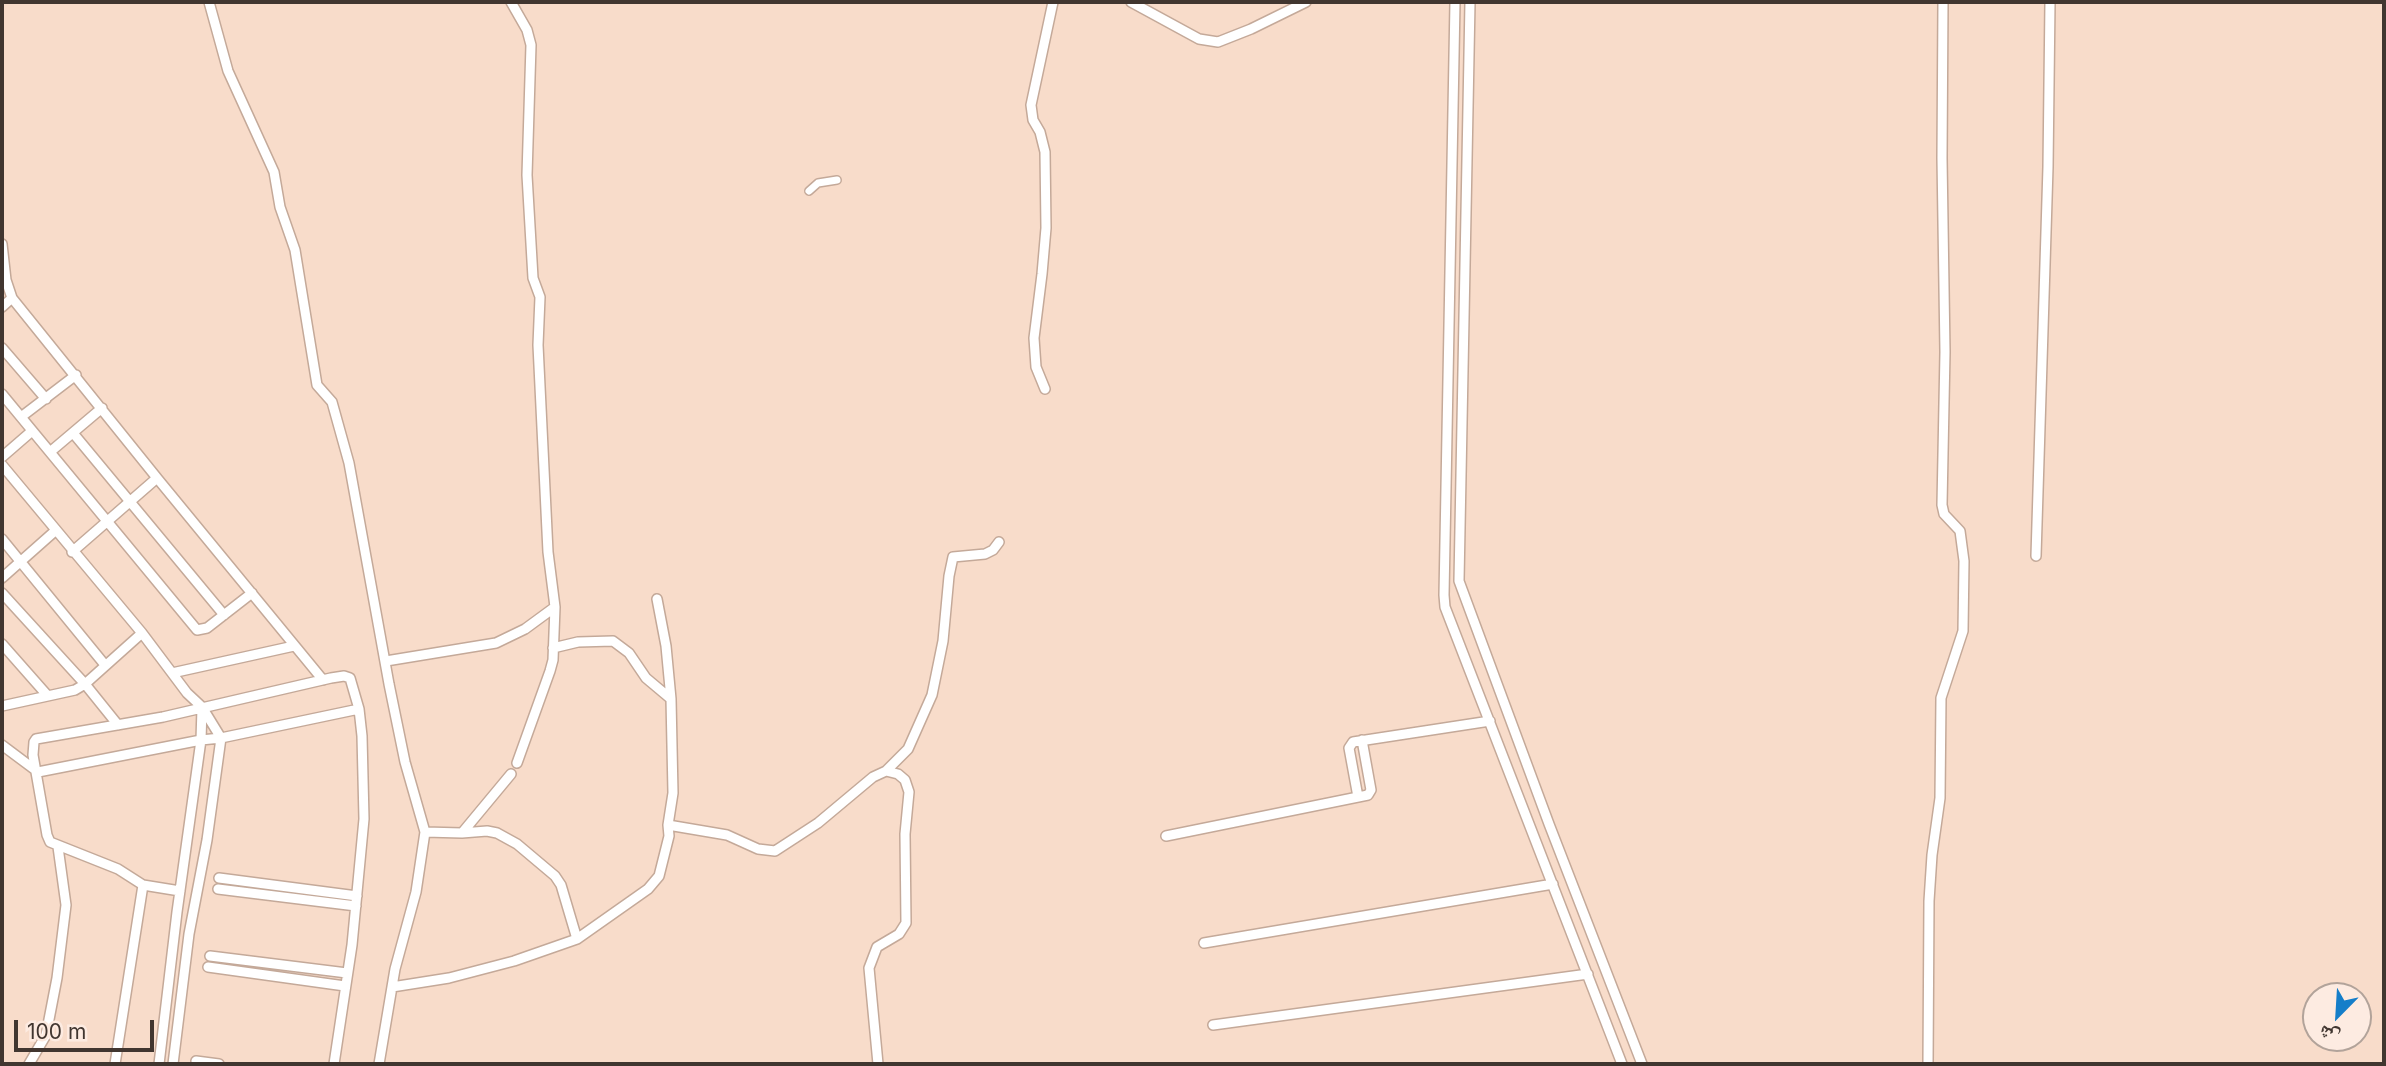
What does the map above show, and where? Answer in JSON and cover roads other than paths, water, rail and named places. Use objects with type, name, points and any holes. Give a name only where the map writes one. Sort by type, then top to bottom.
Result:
[{"type":"street","points":[[209,2],[228,71],[274,172],[280,207],[295,250],[317,385],[332,402],[349,463],[405,762],[425,832],[416,892],[399,948],[391,987],[379,1064]]},
{"type":"street","points":[[511,2],[527,30],[531,45],[527,175],[533,278],[540,297],[538,345],[548,551],[555,607],[550,671],[517,763]]},
{"type":"street","points":[[1045,389],[1036,367],[1034,338],[1046,228],[1045,152],[1040,132],[1033,120],[1031,105],[1053,2]]},
{"type":"street","points":[[1131,2],[1199,38],[1218,42],[1306,2]]},
{"type":"street","points":[[1455,2],[1444,595],[1446,607],[1622,1064]]},
{"type":"street","points":[[1470,2],[1459,581],[1544,812],[1642,1064]]},
{"type":"street","points":[[1928,1064],[1928,901],[1940,798],[1941,698],[1963,631],[1964,574],[1960,531],[1944,514],[1942,505],[1945,352],[1943,2]]},
{"type":"street","points":[[2036,556],[2048,167],[2050,2]]},
{"type":"street","points":[[809,191],[818,183],[837,180]]},
{"type":"street","points":[[2,244],[6,280],[12,298],[323,680]]},
{"type":"street","points":[[2,307],[12,298]]},
{"type":"street","points":[[2,348],[46,399]]},
{"type":"street","points":[[21,417],[76,375]]},
{"type":"street","points":[[2,394],[197,630],[202,631],[252,593]]},
{"type":"street","points":[[50,452],[102,408]]},
{"type":"street","points":[[2,457],[32,431]]},
{"type":"street","points":[[73,433],[224,615]]},
{"type":"street","points":[[2,465],[142,633],[187,693],[202,707],[222,738],[207,840],[189,934],[173,1064]]},
{"type":"street","points":[[72,552],[158,478]]},
{"type":"street","points":[[2,578],[55,531]]},
{"type":"street","points":[[2,539],[105,665]]},
{"type":"street","points":[[668,825],[727,835],[758,849],[775,851],[801,836],[873,777],[886,771],[908,748],[932,695],[943,642],[953,558],[985,554],[993,550],[999,542]]},
{"type":"street","points":[[2,593],[85,684],[118,725]]},
{"type":"street","points":[[391,987],[449,978],[514,961],[577,939],[592,931],[656,882],[662,869],[669,836],[674,766],[671,699],[664,633],[657,599]]},
{"type":"street","points":[[386,661],[496,643],[525,629],[555,607]]},
{"type":"street","points":[[2,706],[75,690],[142,633]]},
{"type":"street","points":[[553,648],[590,641],[613,641],[629,653],[646,678],[671,699]]},
{"type":"street","points":[[2,644],[47,695]]},
{"type":"street","points":[[172,673],[294,646]]},
{"type":"street","points":[[180,891],[143,885],[118,869],[50,842],[33,755],[36,739],[118,725],[323,680],[344,676],[350,678],[359,709],[362,736],[364,819],[334,1064]]},
{"type":"street","points":[[159,1064],[201,740],[202,707]]},
{"type":"street","points":[[2,745],[38,772],[359,709]]},
{"type":"street","points":[[1358,797],[1349,748],[1353,742],[1490,721]]},
{"type":"street","points":[[1166,836],[1368,795],[1371,790],[1362,740]]},
{"type":"street","points":[[878,1064],[870,995],[871,960],[877,947],[899,934],[906,923],[905,834],[909,792],[905,780],[898,774],[886,771]]},
{"type":"street","points":[[462,834],[511,774]]},
{"type":"street","points":[[425,832],[497,833],[526,851],[547,868],[561,885],[577,939]]},
{"type":"street","points":[[29,1064],[46,1035],[57,978],[66,905],[58,847]]},
{"type":"street","points":[[219,878],[280,885],[356,901]]},
{"type":"street","points":[[1204,943],[1553,884]]},
{"type":"street","points":[[114,1064],[143,885]]},
{"type":"street","points":[[279,896],[280,885]]},
{"type":"street","points":[[218,889],[356,901]]},
{"type":"street","points":[[210,956],[347,973]]},
{"type":"street","points":[[261,974],[262,961]]},
{"type":"street","points":[[208,967],[345,986]]},
{"type":"street","points":[[1213,1025],[1587,974]]},
{"type":"street","points":[[196,1061],[219,1064]]}]
